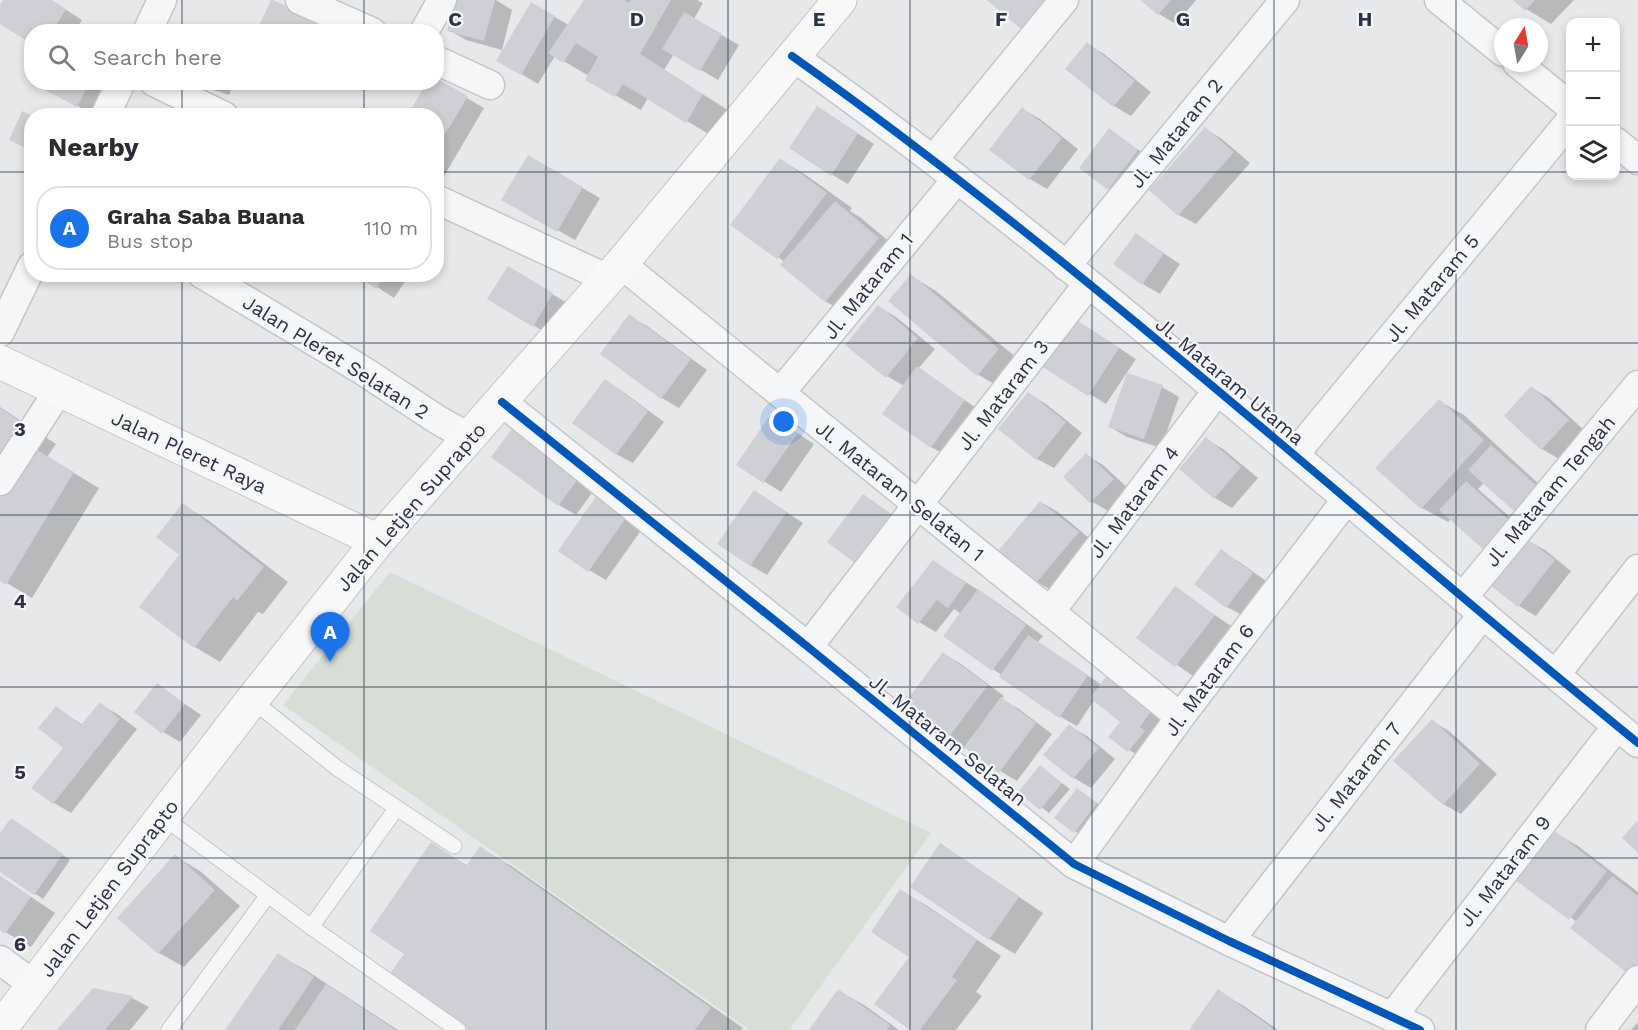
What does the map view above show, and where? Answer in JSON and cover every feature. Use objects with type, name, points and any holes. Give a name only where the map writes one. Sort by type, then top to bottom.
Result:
[{"type":"main road","name":"Jalan Letjen Suprapto","points":[[0,1029],[252,700],[378,541],[502,402],[614,271],[840,0]]},
{"type":"main road","name":"Jalan Pleret Raya","points":[[0,362],[378,541]]},
{"type":"street","points":[[151,24],[162,0]]},
{"type":"street","points":[[300,0],[354,24]]},
{"type":"street","points":[[428,24],[442,0]]},
{"type":"street","points":[[933,160],[1064,0]]},
{"type":"street","name":"Jl. Mataram 2","points":[[1066,266],[1285,0]]},
{"type":"street","points":[[1438,0],[1494,45]]},
{"type":"street","name":"Jl. Mataram Utama","points":[[792,56],[933,160],[1089,284],[1628,734]]},
{"type":"street","points":[[444,64],[490,85]]},
{"type":"street","points":[[1528,72],[1566,103]]},
{"type":"street","points":[[109,108],[118,90]]},
{"type":"street","points":[[170,90],[208,108]]},
{"type":"street","name":"Jl. Mataram 5","points":[[1294,455],[1567,126]]},
{"type":"street","points":[[1620,145],[1638,160]]},
{"type":"street","name":"Jl. Mataram 1","points":[[780,393],[957,179]]},
{"type":"street","name":"Jl. Mataram Selatan 1","points":[[444,202],[614,271],[780,393],[1180,717]]},
{"type":"street","points":[[0,332],[24,282]]},
{"type":"street","name":"Jalan Pleret Selatan 2","points":[[215,282],[470,438]]},
{"type":"street","name":"Jl. Mataram 3","points":[[808,647],[1089,284]]},
{"type":"street","name":"Jl. Mataram Tengah","points":[[1473,605],[1638,385]]},
{"type":"street","points":[[0,481],[59,390]]},
{"type":"street","name":"Jl. Mataram 4","points":[[1050,612],[1217,391]]},
{"type":"street","name":"Jl. Mataram Selatan","points":[[502,402],[1074,864],[1420,1030]]},
{"type":"street","name":"Jl. Mataram 6","points":[[1074,864],[1180,717],[1347,499]]},
{"type":"street","points":[[1556,674],[1638,568]]},
{"type":"street","name":"Jl. Mataram 7","points":[[1229,940],[1473,605]]},
{"type":"street","name":"Jl. Mataram 9","points":[[1392,1017],[1628,734]]},
{"type":"street","points":[[0,960],[34,986]]},
{"type":"street","points":[[1600,1030],[1638,980]]},
{"type":"lane","points":[[252,700],[336,768],[454,846]]},
{"type":"lane","points":[[311,927],[396,809]]},
{"type":"lane","points":[[163,817],[311,927],[458,1030]]},
{"type":"lane","points":[[169,1030],[268,895]]},
{"type":"shaded area","points":[[390,572],[931,833],[789,1030],[750,1030],[283,705]]},
{"type":"building","points":[[3,0],[52,0],[66,9],[57,24],[24,24],[24,39],[0,24],[0,5]]},
{"type":"building","points":[[273,0],[323,24],[260,24]]},
{"type":"building","points":[[455,0],[495,0],[484,41],[447,31]]},
{"type":"building","points":[[584,0],[624,0],[629,3],[631,0],[671,0],[640,54],[703,94],[686,123],[623,84],[615,97],[585,80],[598,57],[576,43],[563,63],[548,53]]},
{"type":"building","points":[[987,0],[1045,0],[1021,29]]},
{"type":"building","points":[[1140,0],[1171,0],[1158,15]]},
{"type":"building","points":[[1513,0],[1535,0],[1525,11]]},
{"type":"building","points":[[531,2],[555,16],[521,75],[496,61]]},
{"type":"building","points":[[684,12],[722,34],[700,71],[662,49]]},
{"type":"building","points":[[1087,42],[1135,81],[1113,107],[1065,69]]},
{"type":"building","points":[[444,82],[468,96],[444,136],[444,108],[412,108],[422,90],[444,90]]},
{"type":"building","points":[[45,90],[86,90],[77,107]]},
{"type":"building","points":[[817,106],[858,133],[831,176],[789,148]]},
{"type":"building","points":[[1022,107],[1062,138],[1029,180],[989,150]]},
{"type":"building","points":[[22,111],[24,112],[24,147],[9,140]]},
{"type":"building","points":[[1205,127],[1234,152],[1178,216],[1149,190]]},
{"type":"building","points":[[1109,128],[1138,150],[1108,190],[1079,168]]},
{"type":"building","points":[[528,155],[583,187],[557,232],[501,200]]},
{"type":"building","points":[[780,158],[827,193],[777,259],[730,225]]},
{"type":"building","points":[[835,201],[879,238],[825,302],[780,265]]},
{"type":"building","points":[[1136,233],[1164,253],[1142,285],[1113,264]]},
{"type":"building","points":[[508,266],[553,293],[533,327],[487,299]]},
{"type":"building","points":[[911,274],[999,349],[977,376],[888,301]]},
{"type":"building","points":[[366,282],[381,282],[376,289]]},
{"type":"building","points":[[878,305],[918,338],[886,378],[845,345]]},
{"type":"building","points":[[629,314],[691,359],[661,399],[600,354]]},
{"type":"building","points":[[1072,317],[1119,348],[1088,396],[1041,366]]},
{"type":"building","points":[[917,366],[965,400],[931,448],[882,414]]},
{"type":"building","points":[[1127,373],[1163,385],[1144,439],[1108,427]]},
{"type":"building","points":[[605,379],[648,411],[616,455],[572,423]]},
{"type":"building","points":[[1531,386],[1569,420],[1541,450],[1504,416]]},
{"type":"building","points":[[1028,392],[1066,422],[1036,460],[998,429]]},
{"type":"building","points":[[1439,399],[1484,440],[1421,509],[1375,468]]},
{"type":"building","points":[[0,408],[24,424],[0,459]]},
{"type":"building","points":[[770,415],[798,433],[763,483],[736,465]]},
{"type":"building","points":[[512,429],[579,478],[558,506],[491,457]]},
{"type":"building","points":[[1206,437],[1241,467],[1214,499],[1179,469]]},
{"type":"building","points":[[29,445],[74,472],[6,585],[0,581],[0,494]]},
{"type":"building","points":[[1491,445],[1538,487],[1515,512],[1468,470]]},
{"type":"building","points":[[1086,453],[1114,479],[1090,503],[1063,477]]},
{"type":"building","points":[[1466,481],[1510,521],[1484,550],[1439,510]]},
{"type":"building","points":[[754,490],[787,512],[750,566],[717,544]]},
{"type":"building","points":[[863,494],[896,517],[859,566],[827,542]]},
{"type":"building","points":[[597,495],[628,515],[588,572],[558,551]]},
{"type":"building","points":[[1040,501],[1079,532],[1036,583],[998,551]]},
{"type":"building","points":[[183,503],[264,567],[237,601],[233,597],[194,648],[139,607],[179,555],[156,537]]},
{"type":"building","points":[[1527,539],[1555,560],[1518,607],[1491,586]]},
{"type":"building","points":[[1221,549],[1253,573],[1226,608],[1194,584]]},
{"type":"building","points":[[933,560],[966,583],[948,608],[937,600],[918,624],[896,607]]},
{"type":"building","points":[[1175,586],[1215,615],[1175,667],[1136,638]]},
{"type":"building","points":[[978,589],[1026,625],[992,671],[943,636]]},
{"type":"building","points":[[1028,635],[1088,675],[1059,718],[999,677]]},
{"type":"building","points":[[943,652],[988,685],[946,741],[901,708]]},
{"type":"building","points":[[1108,674],[1154,707],[1140,727],[1145,731],[1128,752],[1108,737],[1120,722],[1090,698]]},
{"type":"building","points":[[157,683],[185,704],[162,734],[134,712]]},
{"type":"building","points":[[1001,697],[1036,723],[999,773],[964,747]]},
{"type":"building","points":[[100,702],[120,719],[53,804],[31,788],[63,748],[38,728],[56,706],[81,725]]},
{"type":"building","points":[[1432,719],[1480,764],[1443,805],[1393,761]]},
{"type":"building","points":[[1069,724],[1099,748],[1073,779],[1043,755]]},
{"type":"building","points":[[1040,765],[1062,783],[1040,810],[1018,792]]},
{"type":"building","points":[[1077,788],[1097,803],[1074,833],[1054,818]]},
{"type":"building","points":[[11,818],[63,854],[34,895],[0,872],[0,833]]},
{"type":"building","points":[[1638,820],[1638,853],[1622,838]]},
{"type":"building","points":[[1552,829],[1607,871],[1569,920],[1514,879]]},
{"type":"building","points":[[431,842],[466,866],[480,846],[711,1008],[695,1030],[468,1030],[389,975],[404,954],[370,931]]},
{"type":"building","points":[[940,843],[1019,897],[989,940],[910,887]]},
{"type":"building","points":[[175,854],[215,890],[158,954],[117,918]]},
{"type":"building","points":[[0,876],[31,897],[5,934],[0,930]]},
{"type":"building","points":[[1612,876],[1638,896],[1638,967],[1631,976],[1570,928]]},
{"type":"building","points":[[900,889],[977,940],[952,977],[957,980],[920,1030],[910,1030],[874,1004],[909,957],[871,932]]},
{"type":"building","points":[[278,953],[314,977],[278,1030],[225,1030]]},
{"type":"building","points":[[326,984],[396,1030],[295,1030]]},
{"type":"building","points":[[93,988],[133,996],[105,1030],[57,1030]]},
{"type":"building","points":[[838,989],[890,1025],[887,1030],[809,1030]]},
{"type":"building","points":[[1218,989],[1275,1030],[1189,1030]]},
{"type":"cycle path","points":[[792,56],[902,136],[1115,305],[1638,743]]},
{"type":"cycle path","points":[[502,402],[1074,864],[1229,941],[1420,1030]]},
{"type":"place","name":"Graha Saba Buana","points":[[330,662]]}]
